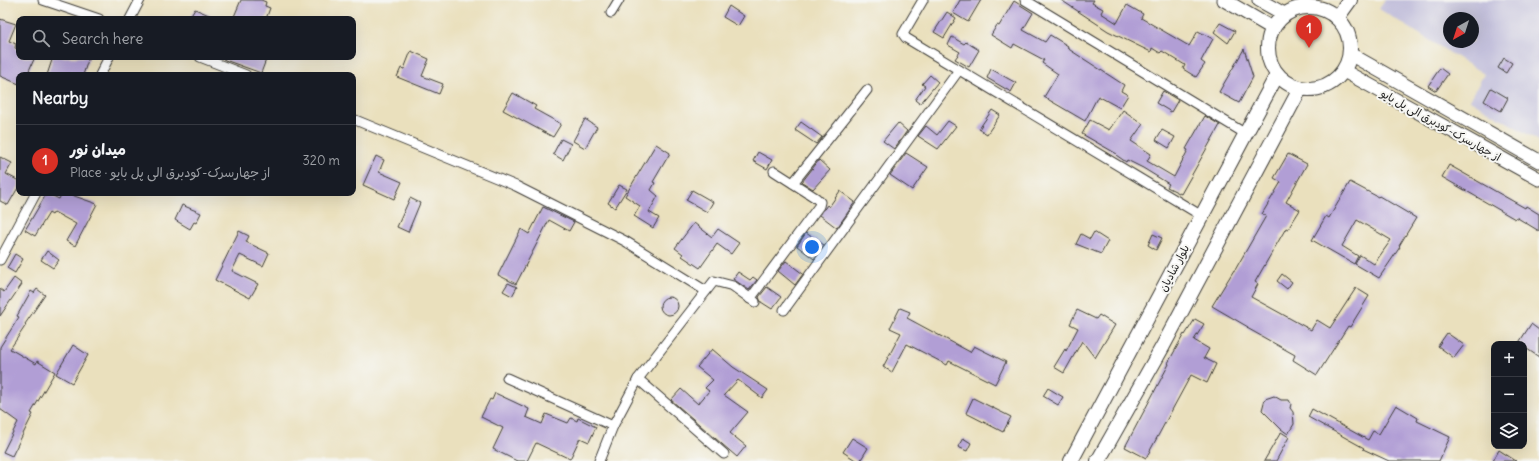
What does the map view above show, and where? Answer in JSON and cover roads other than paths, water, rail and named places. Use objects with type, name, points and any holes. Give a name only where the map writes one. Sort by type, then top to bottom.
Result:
[{"type":"main road","points":[[1337,18],[1350,0]]},
{"type":"main road","points":[[1320,4],[1337,18],[1348,34],[1350,54],[1344,71],[1335,80],[1325,86],[1312,90],[1287,84],[1277,75],[1269,60],[1267,44],[1272,28],[1284,14],[1300,7],[1320,4]]},
{"type":"main road","name":"بلوار شادیان","points":[[1071,461],[1277,75]]},
{"type":"main road","points":[[1102,460],[1300,88]]},
{"type":"street","points":[[42,0],[90,16]]},
{"type":"street","points":[[132,16],[140,0]]},
{"type":"street","points":[[611,13],[618,0]]},
{"type":"street","points":[[923,0],[903,34],[904,37],[1202,216]]},
{"type":"street","points":[[1025,0],[1246,134]]},
{"type":"street","points":[[1224,0],[1272,28]]},
{"type":"street","points":[[1259,0],[1284,14]]},
{"type":"street","name":"از جهارسرک-کودبرق الی پل بایو","points":[[1350,54],[1539,161]]},
{"type":"street","points":[[102,72],[108,60]]},
{"type":"street","points":[[208,60],[238,72]]},
{"type":"street","points":[[784,310],[960,70]]},
{"type":"street","name":"از جهارسرک-کودبرق الی پل بایو","points":[[1344,71],[1539,179]]},
{"type":"street","points":[[793,183],[867,90]]},
{"type":"street","points":[[356,120],[516,186],[625,240],[706,291]]},
{"type":"street","points":[[599,461],[613,426],[638,379],[714,281],[733,286],[752,300],[819,206],[820,202],[816,198],[774,172]]},
{"type":"street","points":[[0,260],[34,196]]},
{"type":"street","points":[[507,378],[613,426]]},
{"type":"street","points":[[638,379],[724,454]]},
{"type":"place","name":"میدان نور","points":[[1309,48]]}]
